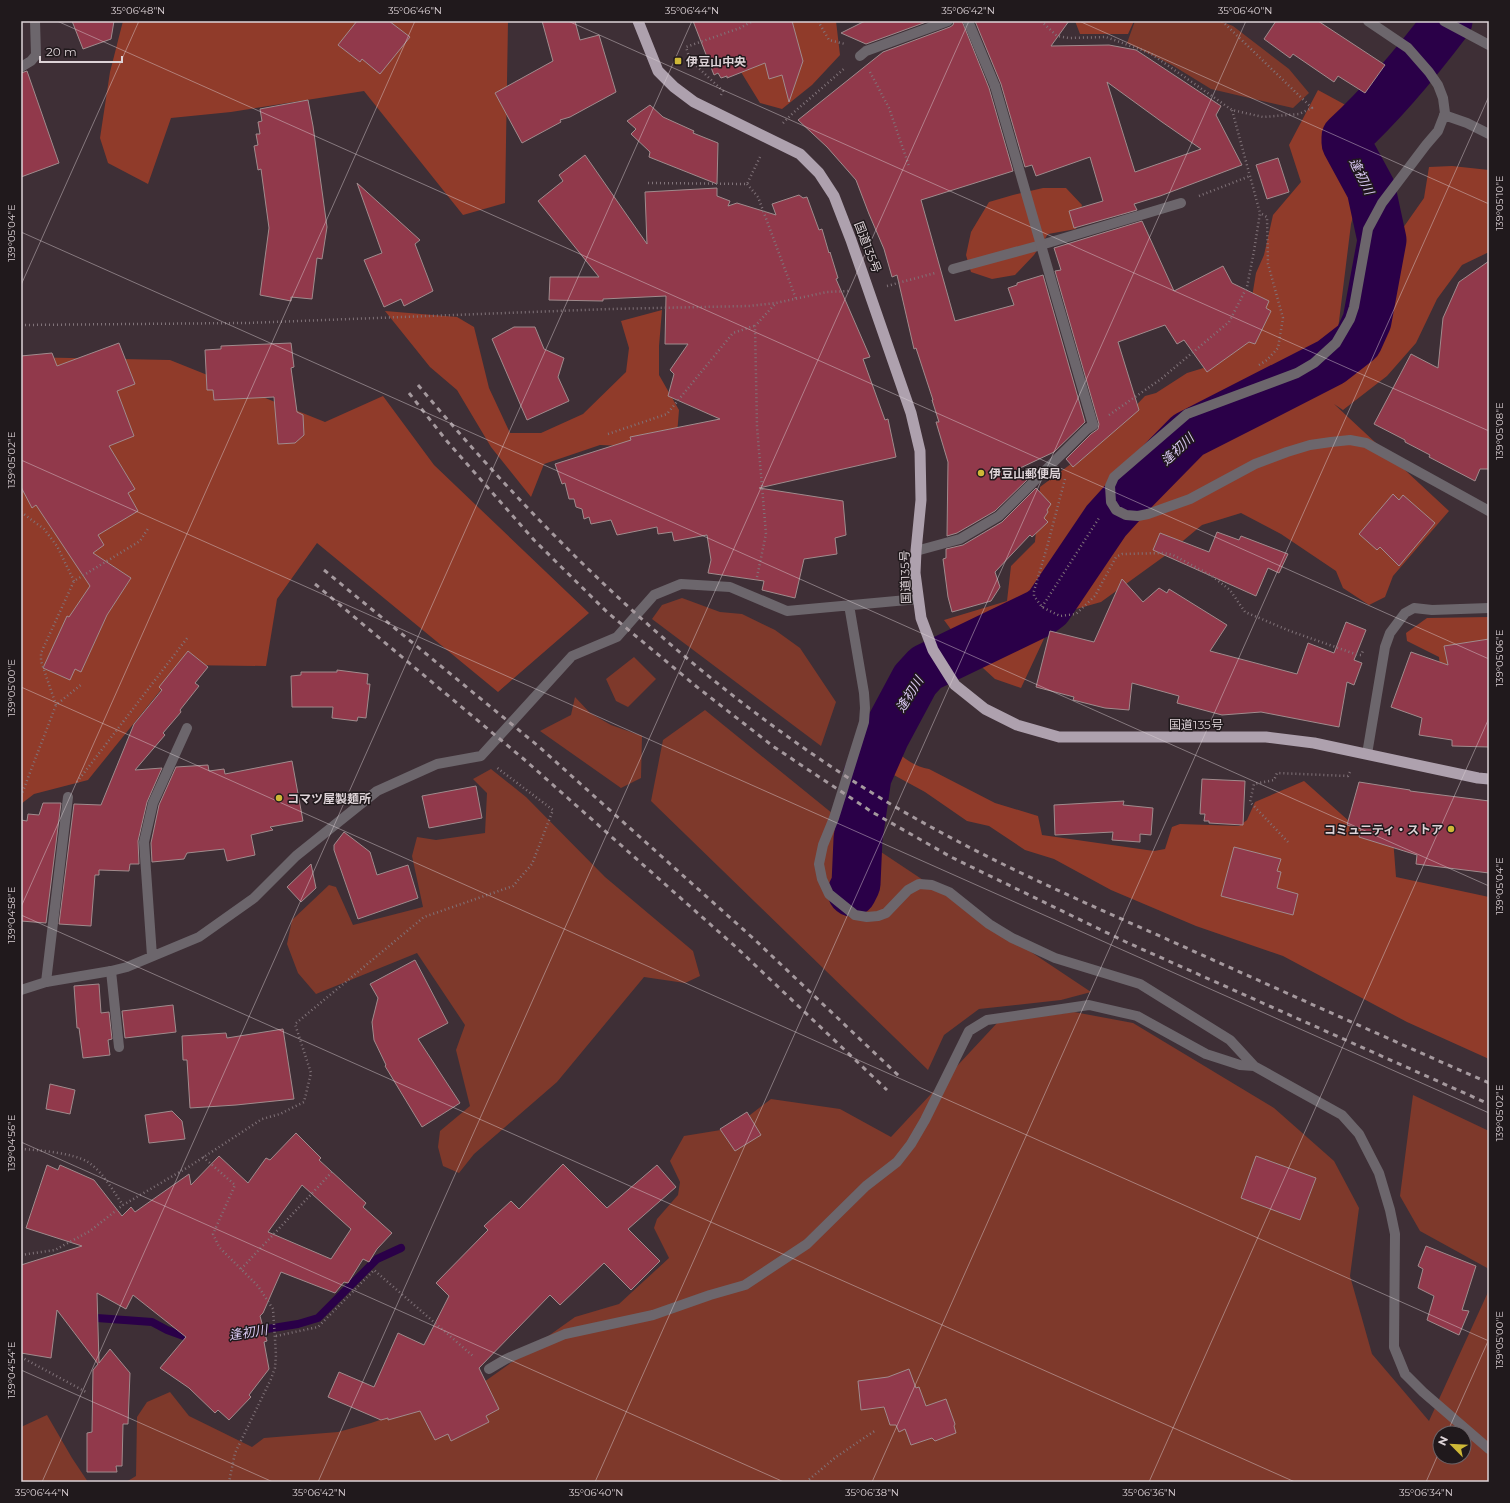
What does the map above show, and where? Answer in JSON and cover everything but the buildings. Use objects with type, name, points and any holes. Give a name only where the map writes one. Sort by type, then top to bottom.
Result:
[{"type":"highway","name":"国道135号","points":[[638,21],[658,71],[674,87],[694,102],[800,154],[819,173],[834,196],[870,290],[912,412],[920,451],[921,500],[915,573],[918,599],[921,618],[933,650],[955,685],[985,709],[1017,725],[1059,737],[1266,737],[1314,743],[1478,778],[1489,779]]},
{"type":"street","points":[[21,67],[31,62],[36,55],[35,21]]},
{"type":"street","points":[[863,53],[948,21]]},
{"type":"street","points":[[916,551],[960,539],[999,516],[1087,429],[1093,425],[995,86],[968,21]]},
{"type":"street","points":[[1368,21],[1408,48],[1429,72],[1438,85],[1443,98],[1445,113],[1438,131],[1382,203],[1368,229],[1354,307],[1350,319],[1336,343],[1314,363],[1297,373],[1187,414],[1114,477],[1110,486],[1110,496],[1116,510],[1126,515],[1138,516],[1148,514],[1190,499],[1255,464],[1287,452],[1310,445],[1350,440],[1366,442],[1489,511]]},
{"type":"street","points":[[1444,21],[1489,44]]},
{"type":"street","points":[[1444,115],[1467,123],[1489,134]]},
{"type":"street","points":[[953,269],[1041,245],[1181,203]]},
{"type":"street","points":[[21,990],[46,982],[127,967],[199,937],[254,898],[296,856],[377,791],[437,764],[482,756],[572,656],[617,637],[654,594],[681,584],[730,587],[787,611],[918,599]]},
{"type":"street","points":[[849,605],[864,693],[865,708],[864,722],[834,818],[823,845],[819,864],[822,879],[829,894],[855,915],[867,917],[878,916],[886,913],[908,890],[919,884],[932,885],[949,892],[989,924],[1055,958],[1140,984],[1230,1040],[1254,1066],[1342,1116],[1359,1134],[1379,1173],[1390,1210],[1395,1234],[1394,1348],[1405,1374],[1423,1392],[1489,1449]]},
{"type":"street","points":[[1367,754],[1385,647],[1390,633],[1405,613],[1414,608],[1432,610],[1489,608]]},
{"type":"street","points":[[152,956],[144,842],[153,803],[187,728]]},
{"type":"street","points":[[46,982],[68,797]]},
{"type":"street","points":[[111,971],[119,1047]]},
{"type":"street","points":[[489,1370],[506,1359],[565,1334],[653,1315],[710,1295],[745,1285],[807,1244],[866,1186],[897,1162],[911,1144],[925,1120],[969,1032],[988,1020],[1088,1005],[1137,1016],[1206,1054],[1240,1065],[1254,1066]]},
{"type":"path","points":[[715,112],[723,91],[690,60],[686,47],[740,28],[753,21]]},
{"type":"path","points":[[818,21],[829,40],[863,53],[889,108],[909,166]]},
{"type":"path","points":[[1041,21],[1057,36],[1069,38],[1106,37],[1150,53],[1232,110],[1263,117],[1300,114],[1312,108],[1222,21]]},
{"type":"path","points":[[747,184],[769,139],[793,112],[863,53]]},
{"type":"path","points":[[1093,425],[1112,414],[1161,379],[1229,322],[1246,287],[1260,213],[1232,110]]},
{"type":"path","points":[[1181,203],[1250,176]]},
{"type":"path","points":[[648,183],[747,184],[758,197],[796,299]]},
{"type":"path","points":[[1255,368],[1267,360],[1278,348],[1283,318],[1268,264],[1267,217],[1260,213]]},
{"type":"path","points":[[21,325],[247,323],[609,309],[749,306],[776,303],[827,292],[870,290],[953,269]]},
{"type":"path","points":[[608,434],[667,414],[733,333],[755,326],[776,303]]},
{"type":"path","points":[[752,597],[766,534],[757,427],[755,326]]},
{"type":"path","points":[[1053,462],[1065,476],[1034,591],[1034,596],[1042,606],[1060,616],[1076,614],[1095,596],[1116,557],[1122,554],[1162,553],[1173,555],[1212,576],[1230,590],[1245,612],[1290,631],[1358,655],[1361,655],[1367,644]]},
{"type":"path","points":[[1042,606],[1112,502]]},
{"type":"path","points":[[21,512],[44,529],[57,546],[74,581]]},
{"type":"path","points":[[56,705],[41,661],[41,653],[74,581],[140,541],[150,527]]},
{"type":"path","points":[[68,797],[82,774],[188,637]]},
{"type":"path","points":[[21,796],[56,705],[82,684]]},
{"type":"path","points":[[1288,842],[1250,802],[1254,784],[1274,780],[1278,773],[1348,776],[1350,773],[1354,752]]},
{"type":"path","points":[[21,1255],[55,1250],[90,1230],[123,1205],[204,1157],[262,1119],[280,1114],[304,1102],[311,1073],[295,1024],[424,917],[513,886],[532,864],[553,810],[482,756]]},
{"type":"path","points":[[21,1149],[64,1154],[88,1162],[101,1175],[123,1205]]},
{"type":"path","points":[[204,1157],[235,1185],[213,1234],[219,1247],[258,1286],[273,1309],[276,1335],[275,1368],[235,1453],[229,1482]]},
{"type":"path","points":[[241,1269],[332,1172]]},
{"type":"path","points":[[276,1335],[318,1327],[374,1270],[489,1370]]},
{"type":"path","points":[[21,1357],[86,1392]]},
{"type":"path","points":[[806,1482],[836,1457],[876,1430]]},
{"type":"shaded area","points":[[123,21],[508,21],[505,203],[463,215],[364,91],[231,112],[171,118],[148,184],[108,163],[100,138],[110,72]]},
{"type":"shaded area","points":[[768,21],[836,21],[840,55],[812,85],[782,109],[760,103],[741,72]]},
{"type":"shaded area","points":[[1075,21],[1134,21],[1128,34],[1080,34]]},
{"type":"shaded area","points":[[1135,21],[1220,21],[1233,26],[1289,69],[1309,93],[1293,108],[1211,89],[1172,65],[1127,43]]},
{"type":"shaded area","points":[[1318,90],[1353,109],[1361,123],[1370,153],[1351,224],[1331,386],[1334,370],[1370,275],[1424,198],[1429,167],[1452,166],[1489,170],[1489,252],[1462,265],[1437,299],[1416,343],[1387,376],[1343,410],[1334,404],[1449,511],[1393,576],[1385,597],[1369,605],[1343,588],[1336,571],[1281,534],[1241,513],[1202,525],[1166,555],[1101,602],[1055,615],[1021,688],[995,679],[972,658],[944,620],[1007,601],[1011,566],[1035,542],[1040,487],[1103,440],[1145,396],[1156,393],[1187,373],[1210,366],[1252,297],[1256,273],[1264,255],[1273,215],[1301,182],[1289,145]]},
{"type":"shaded area","points":[[1043,188],[1066,188],[1082,205],[1076,229],[1048,234],[1034,255],[1015,275],[992,279],[971,272],[966,255],[971,232],[989,202]]},
{"type":"shaded area","points":[[662,310],[659,346],[659,375],[679,410],[677,435],[645,447],[600,445],[544,464],[531,497],[491,447],[457,390],[430,367],[385,311],[457,317],[474,327],[489,388],[510,433],[541,433],[583,414],[626,372],[629,348],[621,321]]},
{"type":"shaded area","points":[[21,357],[170,360],[325,422],[383,396],[434,465],[589,613],[498,692],[317,543],[277,599],[266,666],[181,665],[88,780],[34,794],[21,804]]},
{"type":"shaded area","points":[[682,598],[720,612],[742,614],[775,630],[800,648],[836,702],[821,746],[652,619],[662,605]]},
{"type":"shaded area","points":[[1489,617],[1489,705],[1442,688],[1439,657],[1407,641],[1406,633],[1427,618]]},
{"type":"shaded area","points":[[634,657],[656,679],[628,707],[616,701],[606,679]]},
{"type":"shaded area","points":[[575,697],[590,713],[611,725],[642,736],[641,778],[621,788],[540,731],[571,715]]},
{"type":"shaded area","points":[[705,710],[875,848],[1091,992],[1061,1000],[979,1009],[944,1035],[928,1070],[651,801],[663,740]]},
{"type":"shaded area","points":[[892,746],[904,758],[914,764],[929,769],[995,803],[1038,816],[1042,835],[1154,851],[1165,849],[1172,827],[1180,824],[1239,826],[1247,820],[1255,802],[1304,781],[1350,822],[1393,838],[1396,877],[1489,897],[1489,1059],[1407,1022],[1283,956],[1196,926],[1111,890],[1054,859],[1025,850],[989,826],[967,821],[925,792],[881,768],[882,751]]},
{"type":"shaded area","points":[[491,769],[526,797],[605,877],[693,951],[700,976],[685,983],[644,977],[557,1082],[474,1154],[459,1173],[443,1166],[438,1147],[440,1131],[470,1106],[456,1050],[465,1025],[417,953],[316,994],[298,973],[287,944],[292,920],[329,885],[336,887],[353,925],[423,907],[412,856],[417,837],[436,840],[485,833],[487,793],[473,779]]},
{"type":"shaded area","points":[[1074,1012],[1133,1023],[1274,1108],[1334,1161],[1359,1208],[1350,1276],[1372,1354],[1429,1421],[1489,1290],[1489,1482],[126,1482],[136,1476],[137,1417],[147,1402],[170,1392],[189,1416],[252,1447],[264,1438],[338,1432],[371,1423],[477,1387],[575,1317],[619,1304],[669,1258],[654,1228],[657,1219],[678,1195],[680,1182],[670,1161],[684,1136],[733,1128],[771,1099],[840,1109],[891,1137],[998,1022]]},
{"type":"shaded area","points":[[1413,1095],[1489,1131],[1489,1269],[1420,1231],[1400,1196]]},
{"type":"shaded area","points":[[47,1415],[88,1482],[21,1482],[21,1427]]},
{"type":"waterway","name":"逢初川","points":[[852,892],[856,884],[858,839],[867,777],[885,736],[915,680],[926,668],[1040,613],[1048,607],[1106,521],[1188,435],[1331,362],[1358,341],[1367,321],[1382,240],[1371,189],[1346,143],[1346,137],[1374,110],[1400,81],[1448,21]]},
{"type":"waterway","name":"逢初川","points":[[254,1331],[298,1324],[318,1318],[377,1259],[401,1248]]},
{"type":"waterway","name":"逢初川","points":[[88,1313],[97,1318],[152,1322],[167,1330],[195,1339]]},
{"type":"railway","points":[[418,385],[522,502],[577,558],[634,612],[692,663],[753,711],[816,757],[916,819],[1020,872],[1366,1029],[1489,1083]]},
{"type":"railway","points":[[409,393],[446,440],[534,540],[607,612],[697,687],[774,747],[872,812],[951,857],[1126,942],[1489,1104]]},
{"type":"railway","points":[[324,570],[537,745],[754,939],[899,1076]]},
{"type":"railway","points":[[315,584],[526,761],[737,948],[887,1090]]},
{"type":"place","name":"伊豆山中央","points":[[678,61]]},
{"type":"place","name":"伊豆山郵便局","points":[[981,473]]},
{"type":"place","name":"コマツ屋製麺所","points":[[279,798]]},
{"type":"place","name":"コミュ二ティ・ストア","points":[[1451,829]]}]
